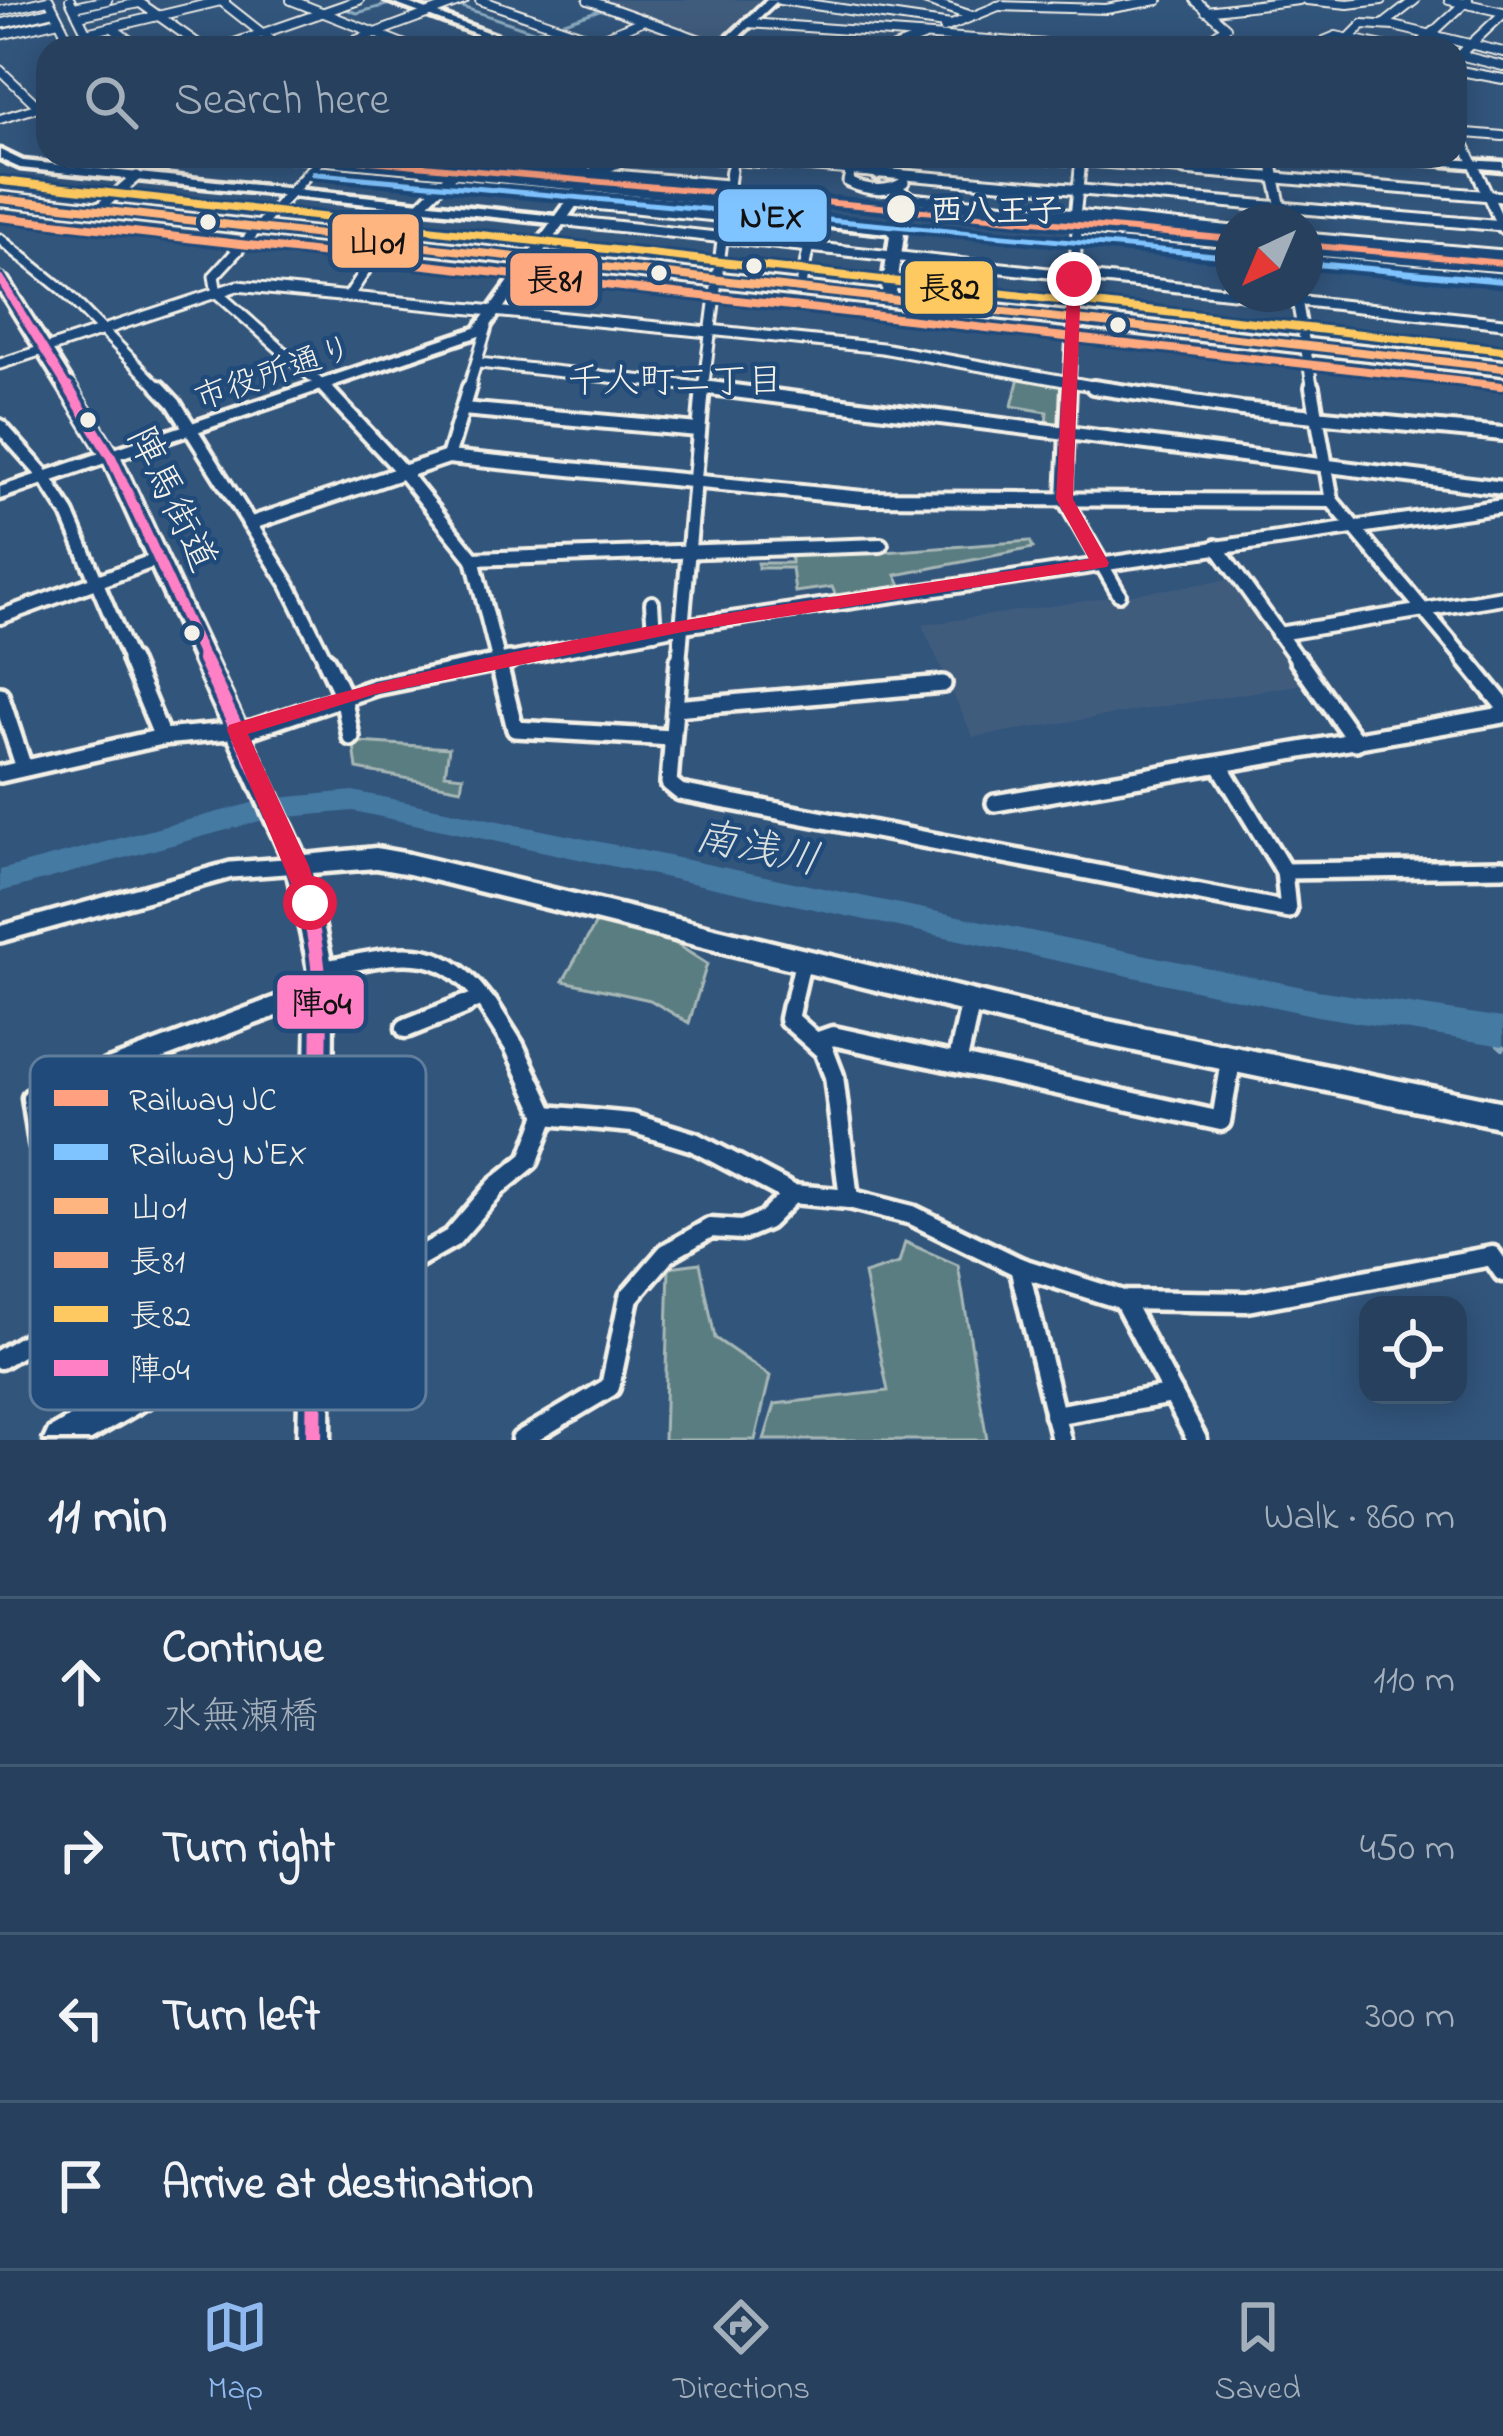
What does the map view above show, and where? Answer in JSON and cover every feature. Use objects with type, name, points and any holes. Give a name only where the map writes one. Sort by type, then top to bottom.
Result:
[{"type":"highway","points":[[0,199],[1503,368]]},
{"type":"street","points":[[0,11],[48,0],[67,36]]},
{"type":"street","points":[[88,36],[72,3],[107,0]]},
{"type":"street","points":[[86,33],[222,0],[266,36]]},
{"type":"street","points":[[291,0],[382,36]]},
{"type":"street","points":[[254,36],[359,0]]},
{"type":"street","points":[[362,36],[464,0]]},
{"type":"street","points":[[480,0],[585,36]]},
{"type":"street","points":[[588,0],[688,36]]},
{"type":"street","points":[[734,36],[776,0],[951,25]]},
{"type":"street","points":[[924,0],[972,16]]},
{"type":"street","points":[[927,35],[1012,0]]},
{"type":"street","points":[[997,6],[1046,10],[1158,0]]},
{"type":"street","points":[[1196,0],[1226,27],[1214,36]]},
{"type":"street","points":[[1206,11],[1303,0],[1382,0]]},
{"type":"street","points":[[1383,25],[1415,0]]},
{"type":"street","points":[[1448,0],[1503,13],[1499,24],[1467,48]]},
{"type":"street","points":[[396,1],[490,36]]},
{"type":"street","points":[[79,16],[138,2],[185,36]]},
{"type":"street","points":[[1332,11],[1380,9],[1369,2]]},
{"type":"street","points":[[1428,34],[1466,2]]},
{"type":"street","points":[[0,24],[54,11]]},
{"type":"street","points":[[606,36],[644,20]]},
{"type":"street","points":[[0,35],[59,21]]},
{"type":"street","points":[[748,23],[934,36]]},
{"type":"street","points":[[1350,36],[1363,24],[1437,36]]},
{"type":"street","points":[[111,27],[123,36]]},
{"type":"street","points":[[1483,33],[1503,38]]},
{"type":"street","points":[[1467,43],[1503,52]]},
{"type":"street","points":[[1467,57],[1503,66]]},
{"type":"street","points":[[0,70],[36,104]]},
{"type":"street","points":[[1467,72],[1503,80]]},
{"type":"street","points":[[0,119],[36,108]]},
{"type":"street","points":[[1467,131],[1503,136]]},
{"type":"street","points":[[1467,151],[1502,227]]},
{"type":"street","points":[[4,161],[36,165]]},
{"type":"street","points":[[1467,163],[1503,166]]},
{"type":"street","points":[[66,168],[1215,292]]},
{"type":"street","points":[[315,168],[214,276],[217,292],[323,386],[404,472],[473,559],[515,729],[672,738]]},
{"type":"street","points":[[380,168],[587,180],[612,168]]},
{"type":"street","points":[[517,168],[814,220],[887,228],[896,235],[888,299]]},
{"type":"street","points":[[448,457],[492,320],[596,168]]},
{"type":"street","points":[[731,168],[698,430],[668,783],[680,792],[1288,910],[1284,872],[1220,766]]},
{"type":"street","points":[[816,168],[1227,204]]},
{"type":"street","points":[[877,175],[878,168]]},
{"type":"street","points":[[1076,217],[1080,168]]},
{"type":"street","points":[[1172,168],[1503,197]]},
{"type":"street","points":[[1272,168],[1280,204]]},
{"type":"street","points":[[850,172],[848,182],[854,186],[899,189],[911,198],[1215,229]]},
{"type":"street","points":[[347,297],[384,242],[452,174]]},
{"type":"street","points":[[97,210],[137,176]]},
{"type":"street","points":[[899,189],[905,177]]},
{"type":"street","points":[[1173,200],[1176,226]]},
{"type":"street","points":[[572,202],[727,202]]},
{"type":"street","points":[[1323,212],[1502,227]]},
{"type":"street","points":[[800,290],[814,220]]},
{"type":"street","points":[[1119,594],[1064,499],[1077,229],[1215,241]]},
{"type":"street","points":[[0,239],[63,290],[174,403],[289,586],[343,696],[351,737]]},
{"type":"street","points":[[1323,240],[1503,255]]},
{"type":"street","points":[[1323,252],[1503,267]]},
{"type":"street","name":"陣馬街道","points":[[0,279],[111,457],[295,859]]},
{"type":"street","points":[[0,364],[237,286],[347,297],[492,320],[709,331],[882,348],[1071,384],[1318,418],[1503,434]]},
{"type":"street","points":[[1323,300],[1503,322]]},
{"type":"street","points":[[1300,312],[1332,501],[1503,705]]},
{"type":"street","name":"市役所通り","points":[[0,493],[323,386],[492,320]]},
{"type":"street","points":[[479,363],[704,385],[1503,488]]},
{"type":"street","points":[[463,409],[698,430]]},
{"type":"street","points":[[0,426],[46,478],[68,514],[162,736]]},
{"type":"street","points":[[249,524],[448,457],[863,497],[1332,501]]},
{"type":"street","points":[[0,774],[162,736],[236,730],[343,696],[683,626],[1503,506]]},
{"type":"street","points":[[473,559],[881,545]]},
{"type":"street","points":[[1216,546],[1356,742]]},
{"type":"street","points":[[0,617],[158,559]]},
{"type":"street","points":[[1278,634],[1503,597]]},
{"type":"street","points":[[652,603],[654,632]]},
{"type":"street","points":[[674,708],[943,684]]},
{"type":"street","points":[[0,695],[24,768]]},
{"type":"street","points":[[995,803],[1503,715]]},
{"type":"street","points":[[0,934],[232,870],[295,859],[376,858],[534,892],[971,1002],[1231,1061],[1503,1115]]},
{"type":"street","points":[[295,859],[321,982],[321,1056]]},
{"type":"street","points":[[1284,872],[1503,868]]},
{"type":"street","points":[[140,1056],[321,982],[418,954],[442,958],[461,970],[522,1056],[546,1115],[530,1160],[497,1186],[452,1238],[426,1253]]},
{"type":"street","points":[[803,960],[789,1018],[816,1042],[834,1076],[849,1198]]},
{"type":"street","points":[[406,1028],[480,998]]},
{"type":"street","points":[[958,1060],[971,1002]]},
{"type":"street","points":[[816,1042],[833,1036],[958,1060],[1130,1104],[1221,1121],[1231,1061]]},
{"type":"street","points":[[546,1115],[632,1123],[694,1142],[792,1194],[849,1198],[912,1215],[1019,1267],[1123,1300],[1247,1302],[1492,1256],[1503,1272]]},
{"type":"street","points":[[521,1440],[610,1387],[629,1297],[667,1252],[710,1228],[742,1230],[766,1220],[792,1194]]},
{"type":"street","points":[[1019,1267],[1061,1440]]},
{"type":"street","points":[[1123,1300],[1198,1440]]},
{"type":"street","points":[[0,1359],[30,1341]]},
{"type":"street","points":[[1054,1415],[1173,1394]]},
{"type":"street","points":[[60,1440],[112,1410]]},
{"type":"street","points":[[314,1410],[314,1440]]},
{"type":"shaded area","points":[[594,0],[765,0],[724,36],[696,36]]},
{"type":"shaded area","points":[[1235,579],[1304,684],[973,737],[922,625]]},
{"type":"green space","points":[[1019,377],[1067,386],[1063,424],[1046,426],[1047,412],[1012,406]]},
{"type":"green space","points":[[1030,541],[1033,548],[896,575],[903,589],[837,598],[832,587],[795,592],[792,568],[758,568],[758,563],[791,563],[791,548],[881,545],[885,552]]},
{"type":"green space","points":[[358,742],[449,748],[445,774],[463,776],[461,789],[357,769],[354,746]]},
{"type":"green space","points":[[600,916],[662,935],[707,964],[689,1023],[650,1000],[563,981]]},
{"type":"green space","points":[[905,1242],[958,1265],[987,1440],[764,1440],[775,1404],[888,1391],[864,1274],[899,1263]]},
{"type":"green space","points":[[700,1263],[715,1338],[770,1376],[755,1440],[664,1440],[669,1267]]},
{"type":"waterway","points":[[343,8],[357,13],[390,4]]},
{"type":"waterway","points":[[456,5],[533,31],[552,27]]},
{"type":"waterway","points":[[559,24],[605,8]]},
{"type":"waterway","name":"南浅川","points":[[0,881],[267,809],[353,801],[1317,1003],[1503,1032]]},
{"type":"waterway","points":[[1481,1028],[1503,1048]]},
{"type":"rail line","name":"JC","points":[[449,168],[1215,237]]},
{"type":"rail line","name":"N'EX","points":[[314,174],[1215,256]]},
{"type":"rail line","name":"JC","points":[[1323,247],[1503,263]]},
{"type":"rail line","name":"N'EX","points":[[1323,265],[1501,281]]},
{"type":"transit line","name":"長82","points":[[2,181],[1503,350]]},
{"type":"transit line","name":"山01","points":[[0,199],[1503,368]]},
{"type":"transit line","name":"長81","points":[[0,217],[1501,386]]},
{"type":"transit line","name":"陣04","points":[[0,279],[111,457],[298,865],[321,969],[320,1056]]},
{"type":"transit line","name":"陣04","points":[[314,1410],[314,1440]]},
{"type":"place","name":"西八王子","points":[[901,209]]},
{"type":"district","name":"千人町二丁目","points":[[675,379]]},
{"type":"route","points":[[310,903],[236,730],[252,729],[375,687],[683,626],[1100,563],[1064,499],[1074,279]]}]
